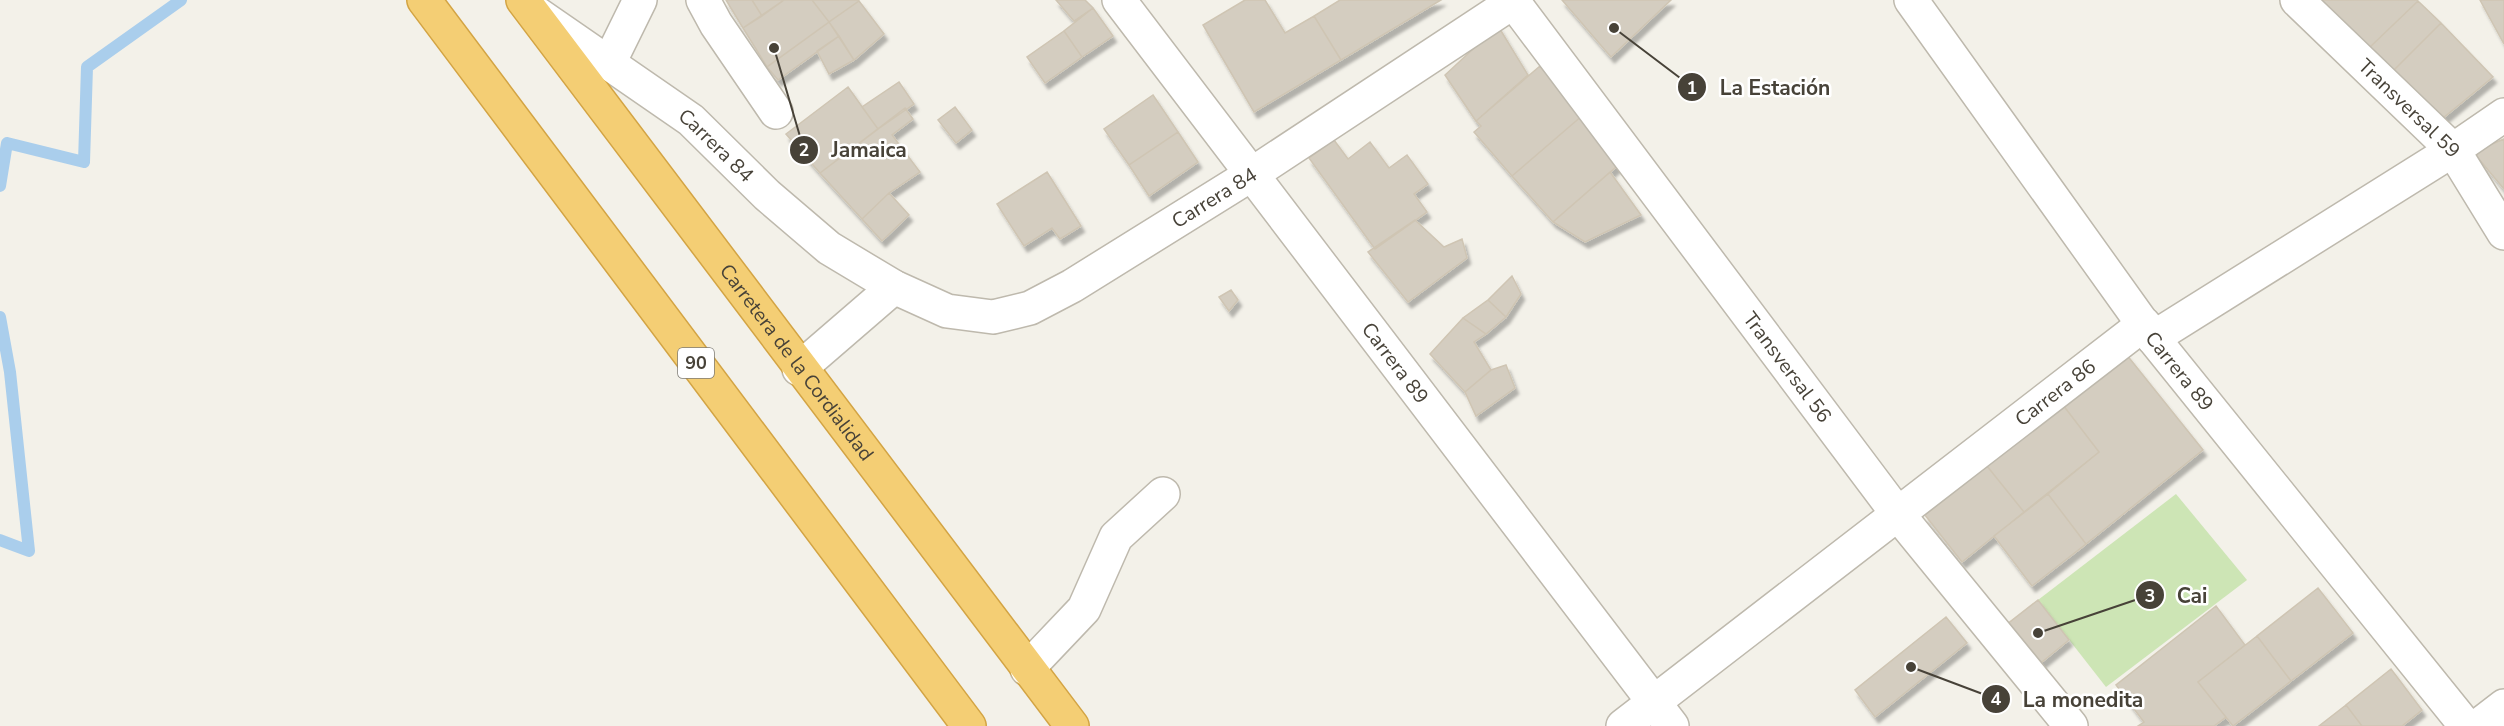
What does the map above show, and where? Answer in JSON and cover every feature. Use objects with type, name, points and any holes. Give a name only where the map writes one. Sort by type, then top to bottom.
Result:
[{"type":"highway","name":"90","points":[[424,0],[969,726]]},
{"type":"highway","name":"Carretera de la Cordialidad","points":[[527,4],[800,369],[1072,726]]},
{"type":"street","points":[[609,63],[640,0]]},
{"type":"street","points":[[703,0],[716,24],[776,112]]},
{"type":"street","name":"Carrera 89","points":[[1119,0],[1663,714]]},
{"type":"street","name":"Carrera 89","points":[[1911,0],[2149,331],[2466,726]]},
{"type":"street","name":"Transversal 59","points":[[2297,0],[2453,150],[2504,233]]},
{"type":"street","name":"Carrera 84","points":[[527,4],[691,120],[767,195],[830,248],[894,288],[948,312],[993,317],[1030,308],[1072,286],[1252,174],[1513,1]]},
{"type":"street","name":"Transversal 56","points":[[1513,1],[1897,513],[2071,726]]},
{"type":"street","name":"Carrera 86","points":[[1623,726],[1663,714],[1897,513],[2149,331],[2453,150],[2504,114]]},
{"type":"street","points":[[800,369],[894,288]]},
{"type":"street","points":[[1027,669],[1084,609],[1116,537],[1163,494]]},
{"type":"street","points":[[2478,726],[2504,706]]},
{"type":"green space","points":[[2176,494],[2247,580],[2106,687],[2038,600]]},
{"type":"building","points":[[726,0],[752,0],[762,16],[743,28]]},
{"type":"building","points":[[752,0],[784,0],[762,16]]},
{"type":"building","points":[[784,0],[812,0],[829,22],[767,67],[743,28]]},
{"type":"building","points":[[812,0],[858,0],[859,1],[829,22]]},
{"type":"building","points":[[1056,0],[1085,0],[1093,8],[1074,21]]},
{"type":"building","points":[[1245,0],[1265,0],[1285,33],[1314,16],[1341,60],[1254,112],[1203,25]]},
{"type":"building","points":[[1340,0],[1441,0],[1341,60],[1314,16]]},
{"type":"building","points":[[1562,0],[1671,0],[1611,57]]},
{"type":"building","points":[[2314,0],[2417,0],[2418,1],[2369,48]]},
{"type":"building","points":[[2480,0],[2504,0],[2504,44]]},
{"type":"building","points":[[859,1],[884,34],[854,60],[829,22]]},
{"type":"building","points":[[2418,1],[2441,23],[2392,72],[2369,48]]},
{"type":"building","points":[[1093,8],[1113,36],[1082,57],[1064,31]]},
{"type":"building","points":[[829,22],[839,36],[778,80],[767,67]]},
{"type":"building","points":[[2441,23],[2493,77],[2443,118],[2392,72]]},
{"type":"building","points":[[1498,26],[1528,75],[1476,121],[1445,75]]},
{"type":"building","points":[[1064,31],[1082,57],[1045,83],[1027,57]]},
{"type":"building","points":[[839,36],[854,60],[829,74],[817,51]]},
{"type":"building","points":[[1540,66],[1583,115],[1512,176],[1474,132],[1481,126],[1476,121]]},
{"type":"building","points":[[899,82],[914,104],[878,129],[862,107]]},
{"type":"building","points":[[848,87],[878,129],[820,173],[786,134]]},
{"type":"building","points":[[1153,95],[1178,132],[1129,165],[1104,129]]},
{"type":"building","points":[[955,107],[972,130],[956,143],[938,120]]},
{"type":"building","points":[[905,108],[913,119],[892,135],[920,172],[889,193],[862,219],[820,173]]},
{"type":"building","points":[[1583,115],[1623,161],[1553,222],[1512,176]]},
{"type":"building","points":[[1178,132],[1198,162],[1149,196],[1129,165]]},
{"type":"building","points":[[2504,139],[2504,189],[2473,152]]},
{"type":"building","points":[[1334,140],[1348,159],[1370,142],[1389,168],[1407,155],[1428,184],[1414,194],[1427,212],[1375,249],[1309,158]]},
{"type":"building","points":[[1047,172],[1081,226],[1060,239],[1052,228],[1024,246],[997,204]]},
{"type":"building","points":[[1610,172],[1641,215],[1585,242],[1553,222]]},
{"type":"building","points":[[889,193],[909,215],[882,241],[862,219]]},
{"type":"building","points":[[1415,220],[1444,247],[1462,239],[1467,258],[1408,302],[1368,252]]},
{"type":"building","points":[[1512,276],[1521,294],[1506,317],[1488,300]]},
{"type":"building","points":[[1231,290],[1238,300],[1229,311],[1219,297]]},
{"type":"building","points":[[1488,300],[1506,317],[1486,334],[1463,318]]},
{"type":"building","points":[[1463,318],[1486,334],[1474,342],[1491,370],[1465,392],[1430,354]]},
{"type":"building","points":[[2126,354],[2203,450],[2086,544],[2048,494],[2099,452],[2063,405]]},
{"type":"building","points":[[1506,365],[1515,388],[1476,416],[1465,392],[1491,370]]},
{"type":"building","points":[[2063,405],[2099,452],[2024,512],[1987,466]]},
{"type":"building","points":[[1987,466],[2024,512],[1962,562],[1925,515]]},
{"type":"building","points":[[2048,494],[2086,544],[2032,586],[1994,536]]},
{"type":"building","points":[[2318,588],[2353,633],[2291,681],[2257,636]]},
{"type":"building","points":[[2038,600],[2069,640],[2037,666],[2006,625]]},
{"type":"building","points":[[2216,606],[2245,645],[2198,682],[2226,717],[2214,726],[2138,726],[2144,722],[2116,685]]},
{"type":"building","points":[[1946,617],[1967,643],[1875,717],[1855,690]]},
{"type":"building","points":[[2257,636],[2291,681],[2233,726],[2198,682]]},
{"type":"building","points":[[2391,669],[2422,710],[2402,726],[2362,726],[2346,705]]},
{"type":"building","points":[[2346,705],[2362,726],[2319,726]]},
{"type":"waterway","points":[[0,186],[7,143],[84,162],[87,67],[181,0]]},
{"type":"waterway","points":[[0,317],[10,372],[29,551],[0,540]]},
{"type":"place","name":"La Estación","points":[[1614,28]]},
{"type":"place","name":"Jamaica","points":[[774,48]]},
{"type":"place","name":"Cai","points":[[2038,633]]},
{"type":"place","name":"La monedita","points":[[1911,667]]}]
